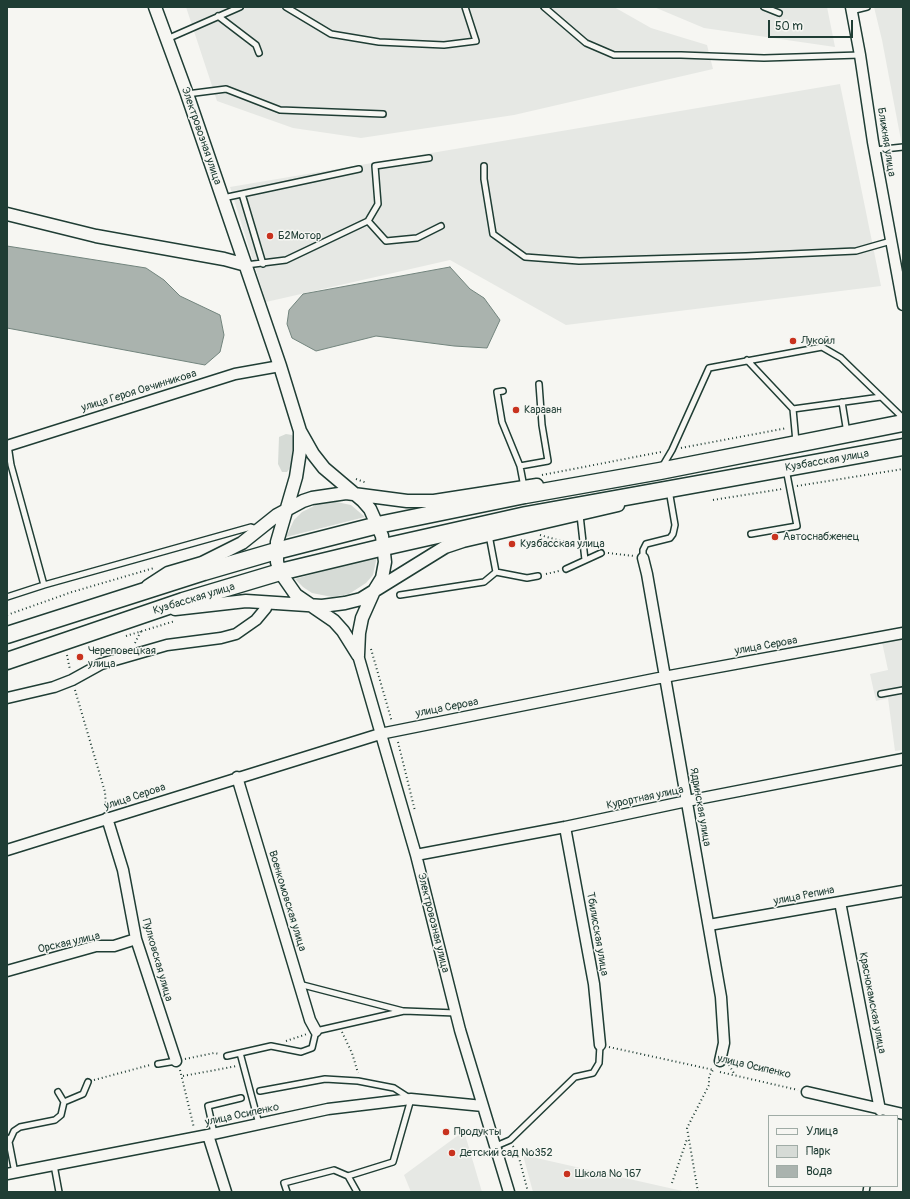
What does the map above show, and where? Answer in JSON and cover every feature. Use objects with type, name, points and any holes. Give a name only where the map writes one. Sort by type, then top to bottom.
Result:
[{"type":"main road","name":"Кузбасская улица","points":[[7,634],[276,551],[378,525],[519,492],[660,471],[903,423]]},
{"type":"main road","name":"Кузбасская улица","points":[[7,661],[137,617],[280,572],[384,547],[526,515],[903,447]]},
{"type":"street","name":"Электровозная улица","points":[[155,7],[187,94],[246,265],[300,431]]},
{"type":"street","name":"Ближняя улица","points":[[851,9],[903,305]]},
{"type":"street","points":[[7,214],[96,236],[186,251],[246,265]]},
{"type":"street","name":"улица Героя Овчинникова","points":[[7,444],[235,374],[280,366]]},
{"type":"street","points":[[300,431],[313,454],[324,468],[370,509],[378,525],[384,547],[385,562],[382,578],[374,591],[362,618],[359,633],[358,655]]},
{"type":"street","points":[[300,431],[299,457],[279,532],[276,551],[280,572],[296,595],[334,621],[351,641],[358,655]]},
{"type":"street","points":[[137,617],[206,604],[246,601],[322,606],[345,603],[361,599],[445,547],[488,535],[620,505],[664,490]]},
{"type":"street","points":[[132,595],[168,573],[202,563],[242,543],[286,510],[312,498],[337,493],[407,501],[434,501],[519,492]]},
{"type":"street","name":"Ядринская улица","points":[[643,558],[648,574],[664,677],[721,997],[724,1043],[720,1061]]},
{"type":"street","points":[[7,698],[54,687],[72,680],[101,664],[167,645],[221,638],[236,634],[256,620],[266,608],[267,602]]},
{"type":"street","name":"улица Серова","points":[[7,850],[237,777],[380,734],[664,677],[903,634]]},
{"type":"street","name":"Электровозная улица","points":[[358,655],[416,855],[456,1013],[509,1192]]},
{"type":"street","name":"Курортная улица","points":[[416,855],[565,827],[687,801],[903,759]]},
{"type":"street","name":"Военкомовская улица","points":[[237,777],[310,1020],[316,1031]]},
{"type":"street","name":"Пулковская улица","points":[[107,818],[123,870],[136,939],[176,1061]]},
{"type":"street","name":"Тбилисская улица","points":[[565,827],[594,984],[600,1045]]},
{"type":"street","name":"улица Репина","points":[[709,925],[903,891]]},
{"type":"street","name":"Краснокамская улица","points":[[840,902],[879,1113]]},
{"type":"street","name":"Орская улица","points":[[7,971],[96,946],[114,946],[136,939]]},
{"type":"street","points":[[807,1092],[879,1113],[903,1114]]},
{"type":"street","name":"улица Осипенко","points":[[11,1173],[211,1134],[328,1109],[411,1099],[483,1106]]},
{"type":"street","points":[[211,1134],[226,1192]]},
{"type":"lane","points":[[167,39],[240,7]]},
{"type":"lane","points":[[286,7],[331,34],[379,42],[444,45],[476,41],[465,7]]},
{"type":"lane","points":[[544,7],[586,44],[614,55],[681,54],[764,58],[860,55]]},
{"type":"lane","points":[[764,7],[779,13]]},
{"type":"lane","points":[[851,9],[867,7]]},
{"type":"lane","points":[[218,16],[256,45],[259,54]]},
{"type":"lane","points":[[187,94],[226,89],[280,110],[383,114]]},
{"type":"lane","points":[[875,150],[903,147]]},
{"type":"lane","points":[[246,265],[286,260],[368,221],[378,204],[374,166],[429,158]]},
{"type":"lane","points":[[484,166],[484,179],[493,234],[525,257],[579,262],[746,256],[856,251],[891,241]]},
{"type":"lane","points":[[222,198],[359,169]]},
{"type":"lane","points":[[242,194],[263,264]]},
{"type":"lane","points":[[368,221],[386,241],[417,238],[441,226]]},
{"type":"lane","points":[[660,471],[672,450],[709,368],[822,347],[840,358],[903,418]]},
{"type":"lane","points":[[748,360],[793,409],[796,443]]},
{"type":"lane","points":[[520,466],[548,461],[542,425],[539,384]]},
{"type":"lane","points":[[503,391],[497,392],[502,422],[520,466],[519,492]]},
{"type":"lane","points":[[793,409],[881,397]]},
{"type":"lane","points":[[842,402],[847,434]]},
{"type":"lane","points":[[7,444],[11,465],[44,585]]},
{"type":"lane","points":[[751,534],[796,526],[786,468]]},
{"type":"lane","points":[[643,558],[643,550],[646,544],[670,538],[674,534],[675,525],[664,490]]},
{"type":"lane","points":[[580,515],[585,560]]},
{"type":"lane","points":[[7,597],[44,585],[251,527],[258,530]]},
{"type":"lane","points":[[488,535],[496,572]]},
{"type":"lane","points":[[566,569],[601,553]]},
{"type":"lane","points":[[496,572],[527,578],[538,576]]},
{"type":"lane","points":[[400,595],[484,582],[496,572]]},
{"type":"lane","points":[[881,694],[903,690]]},
{"type":"lane","points":[[300,984],[404,1011],[456,1013]]},
{"type":"lane","points":[[227,1056],[271,1046],[301,1052],[312,1048],[316,1031],[404,1011]]},
{"type":"lane","points":[[496,1146],[510,1140],[575,1077],[593,1073],[599,1063],[600,1045]]},
{"type":"lane","points":[[240,1053],[259,1124]]},
{"type":"lane","points":[[158,1064],[176,1061]]},
{"type":"lane","points":[[260,1091],[325,1079],[361,1082],[394,1088],[411,1099],[393,1162],[348,1176]]},
{"type":"lane","points":[[64,1102],[83,1094],[88,1082]]},
{"type":"lane","points":[[11,1173],[8,1140],[14,1131],[20,1127],[55,1120],[61,1115],[64,1102],[58,1092]]},
{"type":"lane","points":[[211,1134],[208,1106],[241,1098]]},
{"type":"lane","points":[[54,1165],[59,1192]]},
{"type":"lane","points":[[287,1192],[284,1183],[334,1170],[348,1176],[358,1192]]},
{"type":"path","points":[[794,487],[903,469]]},
{"type":"path","points":[[713,500],[786,488]]},
{"type":"path","points":[[540,535],[561,541],[571,540],[584,543]]},
{"type":"path","points":[[601,553],[622,553]]},
{"type":"path","points":[[7,615],[72,592],[154,568]]},
{"type":"path","points":[[538,576],[566,569]]},
{"type":"path","points":[[370,649],[395,731],[416,816]]},
{"type":"path","points":[[67,654],[72,680],[105,792],[107,818]]},
{"type":"path","points":[[338,1026],[352,1053],[361,1082]]},
{"type":"path","points":[[271,1046],[316,1031]]},
{"type":"path","name":"улица Осипенко","points":[[600,1045],[807,1092]]},
{"type":"path","points":[[196,1137],[183,1076],[176,1061],[214,1053],[227,1056]]},
{"type":"path","points":[[698,1192],[688,1137],[689,1123],[709,1085],[709,1076],[720,1061]]},
{"type":"path","points":[[88,1082],[129,1070],[158,1064]]},
{"type":"path","points":[[183,1076],[243,1065]]},
{"type":"path","points":[[672,1183],[688,1137]]},
{"type":"path","points":[[510,1140],[518,1154],[528,1192]]},
{"type":"shaded area","points":[[186,7],[614,7],[651,28],[707,45],[713,69],[514,115],[361,138],[293,128],[217,101]]},
{"type":"shaded area","points":[[654,7],[827,7],[835,47],[704,28]]},
{"type":"shaded area","points":[[874,7],[903,7],[903,151],[882,40]]},
{"type":"shaded area","points":[[840,84],[881,286],[566,325],[450,260],[266,302],[230,187]]},
{"type":"shaded area","points":[[903,638],[903,750],[895,751],[888,698],[876,701],[870,674],[888,670],[882,642]]},
{"type":"shaded area","name":"Детский сад №352","points":[[464,1131],[482,1192],[411,1192],[404,1175]]},
{"type":"shaded area","name":"Школа № 167","points":[[523,1155],[687,1192],[533,1192]]},
{"type":"green space","points":[[286,434],[292,435],[294,438],[294,450],[292,465],[287,472],[282,472],[278,464],[279,437]]},
{"type":"green space","points":[[332,501],[351,505],[365,517],[286,537],[294,520],[302,512],[320,503]]},
{"type":"green space","points":[[377,556],[373,575],[366,583],[349,594],[332,597],[312,593],[295,579]]},
{"type":"water","points":[[7,246],[146,268],[164,280],[180,296],[220,315],[224,335],[220,352],[205,365],[7,328]]},
{"type":"water","points":[[450,267],[470,289],[484,298],[500,320],[487,348],[454,346],[376,336],[316,351],[292,338],[287,324],[289,310],[303,294]]},
{"type":"place","name":"Б2Мотор","points":[[270,236]]},
{"type":"place","name":"Лукойл","points":[[793,341]]},
{"type":"place","name":"Караван","points":[[516,410]]},
{"type":"place","name":"Автоснабженец","points":[[775,537]]},
{"type":"place","name":"Кузбасская улица","points":[[512,544]]},
{"type":"place","name":"Череповецкая улица","points":[[80,657]]},
{"type":"place","name":"Продукты","points":[[446,1132]]},
{"type":"place","name":"Детский сад №352","points":[[452,1153]]},
{"type":"place","name":"Школа № 167","points":[[567,1174]]}]
